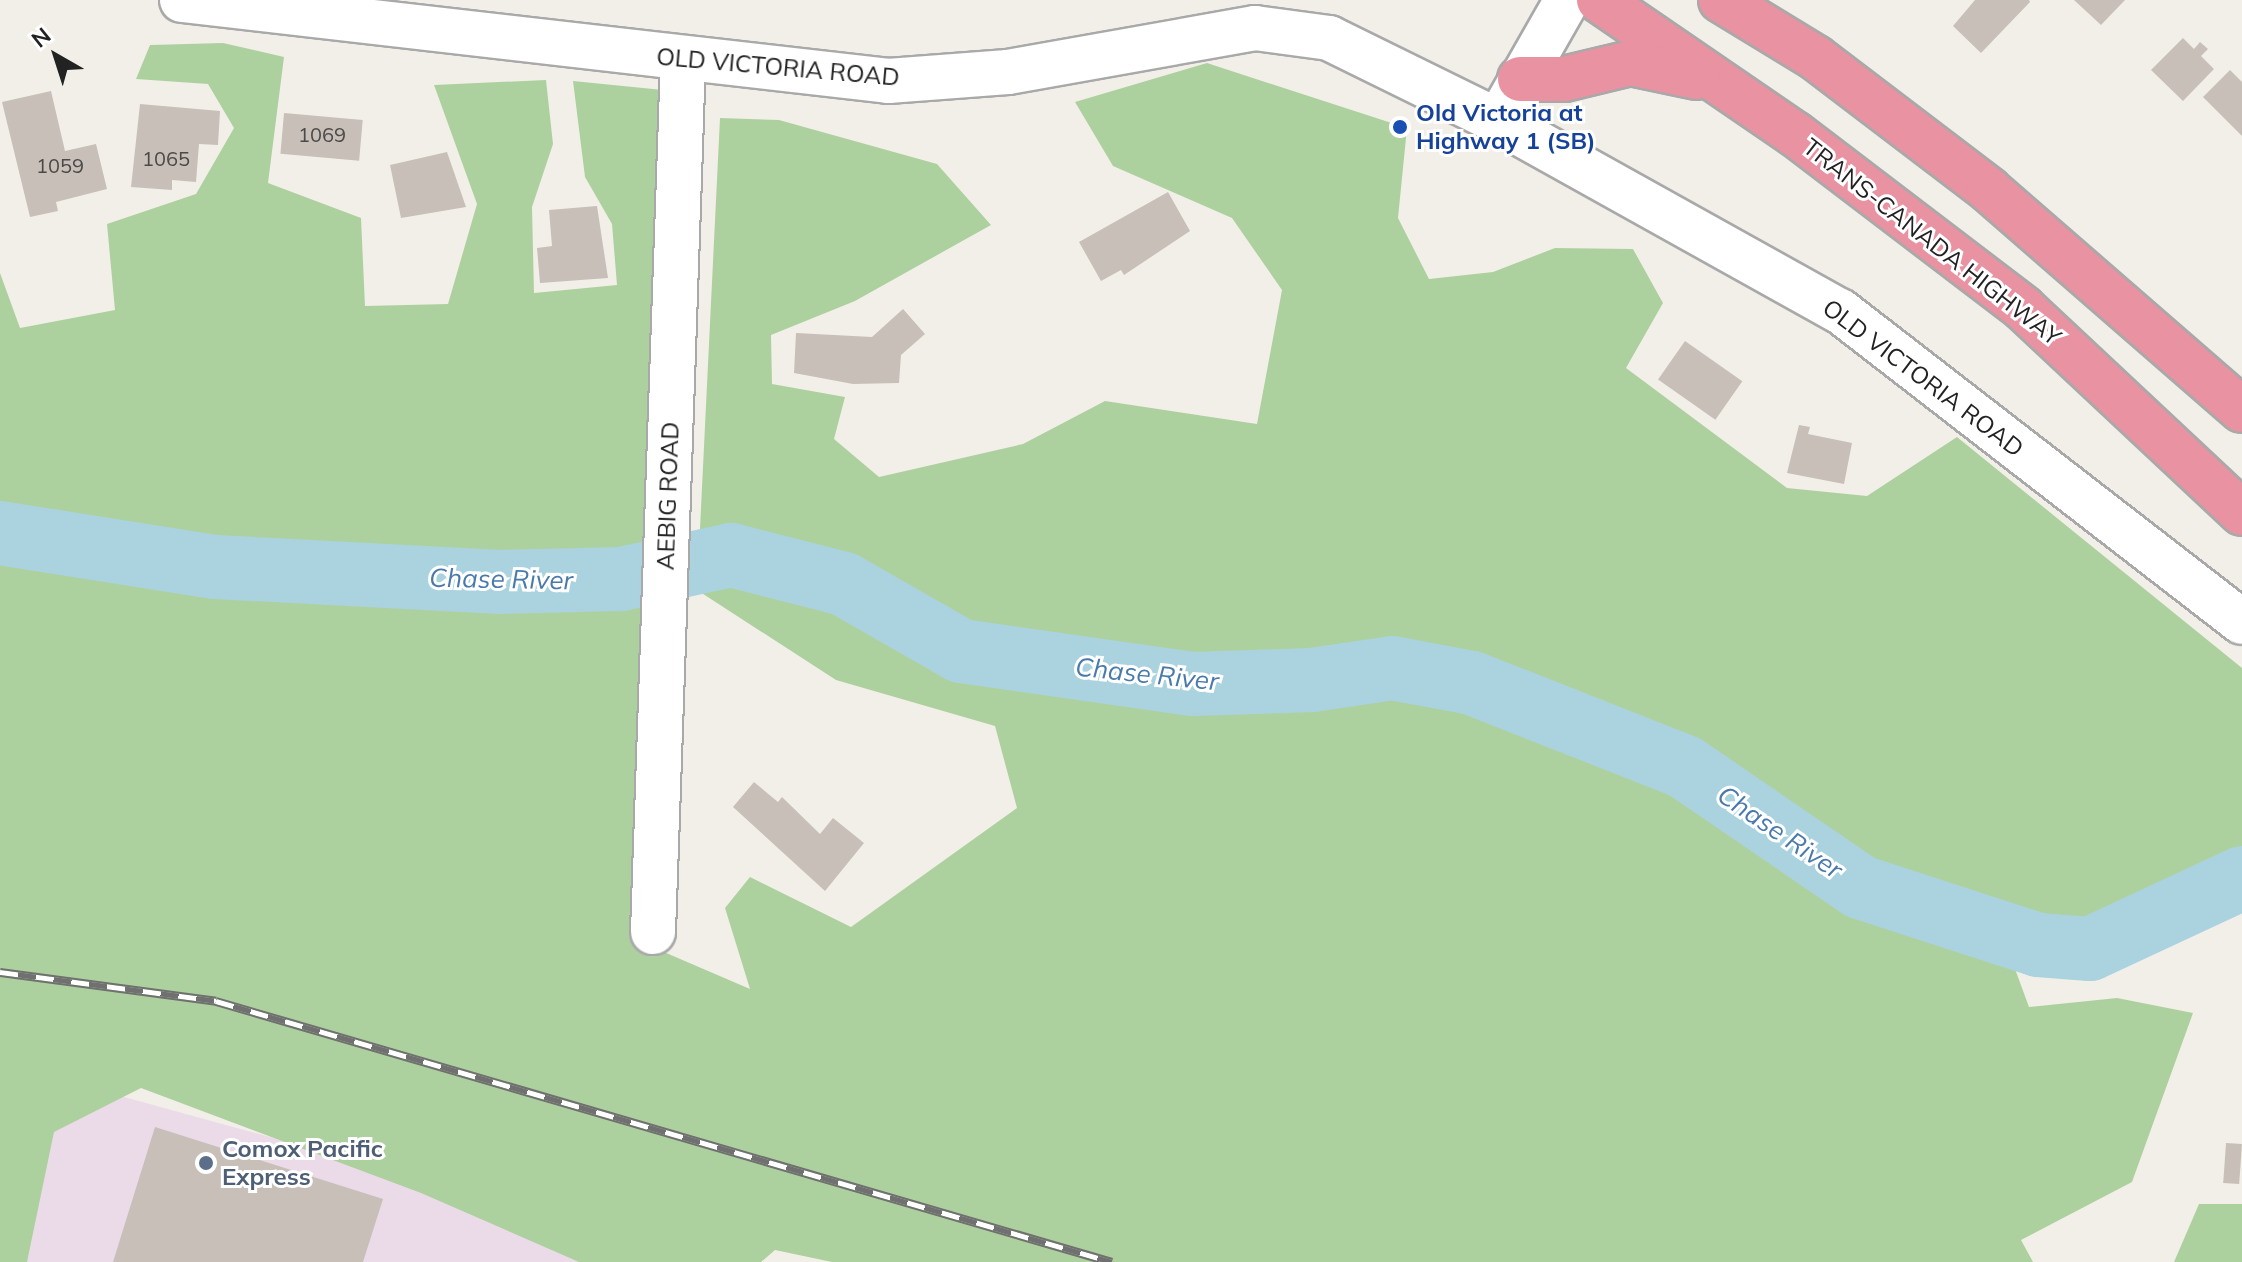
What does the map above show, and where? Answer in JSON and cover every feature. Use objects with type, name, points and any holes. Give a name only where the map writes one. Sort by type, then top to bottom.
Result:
[{"type":"highway","name":"TRANS-CANADA HIGHWAY","points":[[1599,0],[1718,82],[2023,308],[2242,513]]},
{"type":"highway","points":[[1721,0],[1816,58],[1989,190],[2242,410]]},
{"type":"highway","points":[[1771,0],[1816,58]]},
{"type":"highway","points":[[1520,79],[1564,79],[1630,63],[1718,82]]},
{"type":"street","name":"OLD VICTORIA ROAD","points":[[182,0],[683,60],[888,81],[1008,72],[1252,14],[1329,38],[1498,121],[1840,311],[2242,622]]},
{"type":"street","points":[[1498,121],[1567,0]]},
{"type":"street","name":"AEBIG ROAD","points":[[653,932],[683,60]]},
{"type":"shaded area","points":[[44,1075],[726,1262],[6,1262]]},
{"type":"green space","points":[[223,43],[284,57],[268,183],[361,218],[365,306],[448,304],[477,204],[434,85],[546,80],[553,144],[532,207],[534,293],[617,285],[612,224],[585,177],[573,81],[663,90],[629,937],[750,989],[725,908],[750,877],[851,927],[1017,808],[995,726],[836,680],[697,590],[720,118],[779,120],[937,164],[991,225],[855,301],[771,335],[772,384],[845,397],[834,439],[879,477],[1023,444],[1105,401],[1257,424],[1282,290],[1232,218],[1113,166],[1075,102],[1207,63],[1407,128],[1398,218],[1429,279],[1493,272],[1555,248],[1633,249],[1663,303],[1626,368],[1787,488],[1867,496],[1957,437],[2242,668],[2242,888],[2115,939],[2011,958],[2029,1007],[2117,998],[2193,1013],[2132,1182],[2021,1240],[2033,1262],[832,1262],[775,1250],[761,1262],[579,1262],[421,1193],[141,1088],[54,1132],[27,1262],[0,1262],[0,273],[20,328],[115,310],[107,224],[196,194],[234,128],[208,84],[136,79],[150,45]]},
{"type":"green space","points":[[2199,1204],[2242,1204],[2242,1262],[2174,1262]]},
{"type":"building","points":[[1975,0],[2030,2],[1981,53],[1953,26]]},
{"type":"building","points":[[2074,0],[2125,0],[2101,25]]},
{"type":"building","points":[[2183,38],[2194,49],[2200,42],[2208,49],[2201,56],[2214,69],[2183,101],[2151,70]]},
{"type":"building","points":[[2230,70],[2242,82],[2242,136],[2203,97]]},
{"type":"building","points":[[51,91],[65,151],[96,144],[107,189],[56,202],[58,211],[30,217],[2,102]]},
{"type":"building","points":[[140,104],[220,111],[218,145],[199,144],[196,182],[172,180],[172,190],[131,187]]},
{"type":"building","points":[[284,113],[363,120],[359,161],[280,154]]},
{"type":"building","points":[[447,152],[466,207],[401,218],[390,165]]},
{"type":"building","points":[[1168,192],[1190,231],[1124,275],[1121,270],[1101,281],[1079,242]]},
{"type":"building","points":[[597,206],[608,278],[540,283],[537,248],[552,246],[549,210]]},
{"type":"building","points":[[903,309],[925,334],[901,355],[899,383],[853,384],[794,373],[796,333],[872,337]]},
{"type":"building","points":[[1685,341],[1742,381],[1715,420],[1658,380]]},
{"type":"building","points":[[1799,425],[1810,427],[1808,434],[1852,443],[1844,484],[1787,473]]},
{"type":"building","points":[[754,782],[778,802],[782,797],[820,834],[833,818],[864,843],[825,891],[733,807]]},
{"type":"building","name":"Comox Pacific Express","points":[[155,1127],[383,1199],[363,1262],[113,1262]]},
{"type":"building","points":[[2226,1143],[2242,1144],[2239,1184],[2223,1183]]},
{"type":"waterway","name":"Chase River","points":[[0,533],[215,567],[501,582],[621,579],[731,555],[844,584],[961,651],[1193,684],[1312,680],[1392,668],[1472,683],[1685,767],[1860,887],[2038,945],[2090,949],[2242,878]]},
{"type":"railway","points":[[0,972],[216,1001],[1112,1262]]},
{"type":"place","name":"Old Victoria at Highway 1 (SB)","points":[[1400,127]]},
{"type":"place","name":"Comox Pacific Express","points":[[206,1163]]}]
